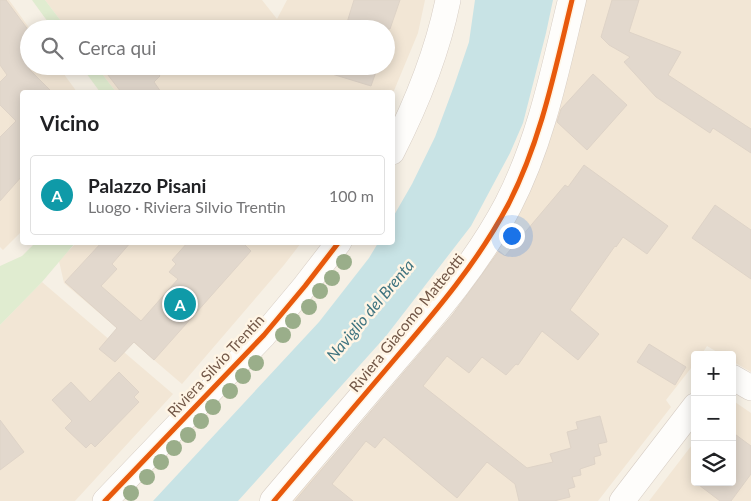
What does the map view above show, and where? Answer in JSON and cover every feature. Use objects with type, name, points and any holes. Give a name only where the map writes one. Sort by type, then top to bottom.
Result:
[{"type":"street","points":[[395,146],[424,85],[442,28],[448,0]]},
{"type":"street","name":"Riviera Giacomo Matteotti","points":[[274,501],[442,304],[478,256],[508,204],[532,150],[550,93],[572,0]]},
{"type":"street","name":"Riviera Silvio Trentin","points":[[105,501],[264,335],[337,245]]},
{"type":"street","points":[[736,379],[751,388]]},
{"type":"street","points":[[622,501],[691,411]]},
{"type":"shaded area","points":[[0,0],[9,0],[23,20],[20,20],[20,75],[65,75],[76,90],[20,90],[20,233],[3,250],[0,247]]},
{"type":"shaded area","points":[[45,0],[262,0],[277,19],[287,0],[425,0],[418,33],[394,90],[114,90],[103,75],[395,75],[395,20],[60,20]]},
{"type":"shaded area","points":[[578,0],[751,0],[751,372],[736,363],[736,351],[715,351],[707,346],[704,351],[691,351],[691,368],[666,400],[671,407],[598,501],[291,501],[454,325],[493,253]]},
{"type":"shaded area","points":[[74,245],[299,245],[182,384],[64,283],[59,261]]},
{"type":"shaded area","points":[[42,282],[173,394],[75,501],[0,501],[0,325]]},
{"type":"shaded area","points":[[736,403],[751,413],[751,501],[649,501],[691,446],[691,486],[736,486]]},
{"type":"green space","points":[[32,0],[45,0],[60,20],[46,20]]},
{"type":"green space","points":[[88,75],[103,75],[114,90],[99,90]]},
{"type":"green space","points":[[33,245],[73,245],[42,282],[0,325],[0,266],[22,256]]},
{"type":"water","name":"Naviglio del Brenta","points":[[475,0],[553,0],[523,123],[510,153],[471,226],[386,336],[238,501],[153,501],[319,322],[369,258],[377,245],[395,245],[395,214],[435,137],[469,42]]},
{"type":"building","points":[[0,0],[6,0],[21,20],[20,75],[35,75],[50,90],[20,90],[20,178],[0,201],[0,137],[16,121],[0,105],[0,82],[7,75],[0,65]]},
{"type":"building","points":[[354,0],[400,0],[393,20],[348,20]]},
{"type":"building","points":[[612,0],[639,0],[629,32],[681,52],[668,75],[751,129],[751,153],[713,128],[710,133],[656,97],[624,62],[630,57],[609,45],[601,37]]},
{"type":"building","points":[[593,74],[627,105],[587,150],[557,122],[561,109]]},
{"type":"building","points":[[108,75],[160,76],[154,82],[160,90],[119,90]]},
{"type":"building","points":[[335,75],[375,75],[371,86]]},
{"type":"building","points":[[584,165],[668,226],[647,254],[623,237],[570,310],[599,334],[578,360],[542,331],[518,365],[516,364],[506,375],[482,357],[469,373],[447,356],[423,386],[527,468],[553,462],[550,454],[571,448],[567,432],[578,429],[576,422],[600,416],[607,442],[598,444],[601,455],[594,457],[595,464],[580,469],[581,475],[572,477],[575,487],[568,489],[570,497],[554,501],[519,501],[515,484],[487,462],[457,498],[384,437],[375,448],[366,441],[332,484],[353,501],[295,501],[453,314],[499,251],[505,256],[565,185],[568,187]]},
{"type":"building","points":[[715,205],[751,230],[751,279],[692,238]]},
{"type":"building","points":[[99,245],[128,245],[112,264],[117,269],[101,286],[141,321],[178,279],[169,272],[176,264],[172,260],[185,245],[245,245],[251,251],[154,360],[134,342],[115,362],[99,349],[117,328],[65,282]]},
{"type":"building","points":[[649,344],[686,367],[675,385],[637,362]]},
{"type":"building","points":[[119,372],[139,392],[134,397],[139,402],[95,447],[91,443],[86,448],[65,428],[72,421],[52,400],[71,382],[90,402]]},
{"type":"building","points":[[0,420],[24,452],[0,470]]},
{"type":"building","points":[[736,435],[751,446],[751,474],[731,501],[720,501],[700,486],[736,486]]},
{"type":"cycle path","points":[[274,501],[441,304],[470,266],[496,226],[520,181],[530,156],[546,105],[572,0]]},
{"type":"cycle path","points":[[105,501],[264,335],[337,245]]},
{"type":"place","name":"Palazzo Pisani","points":[[180,304]]}]
